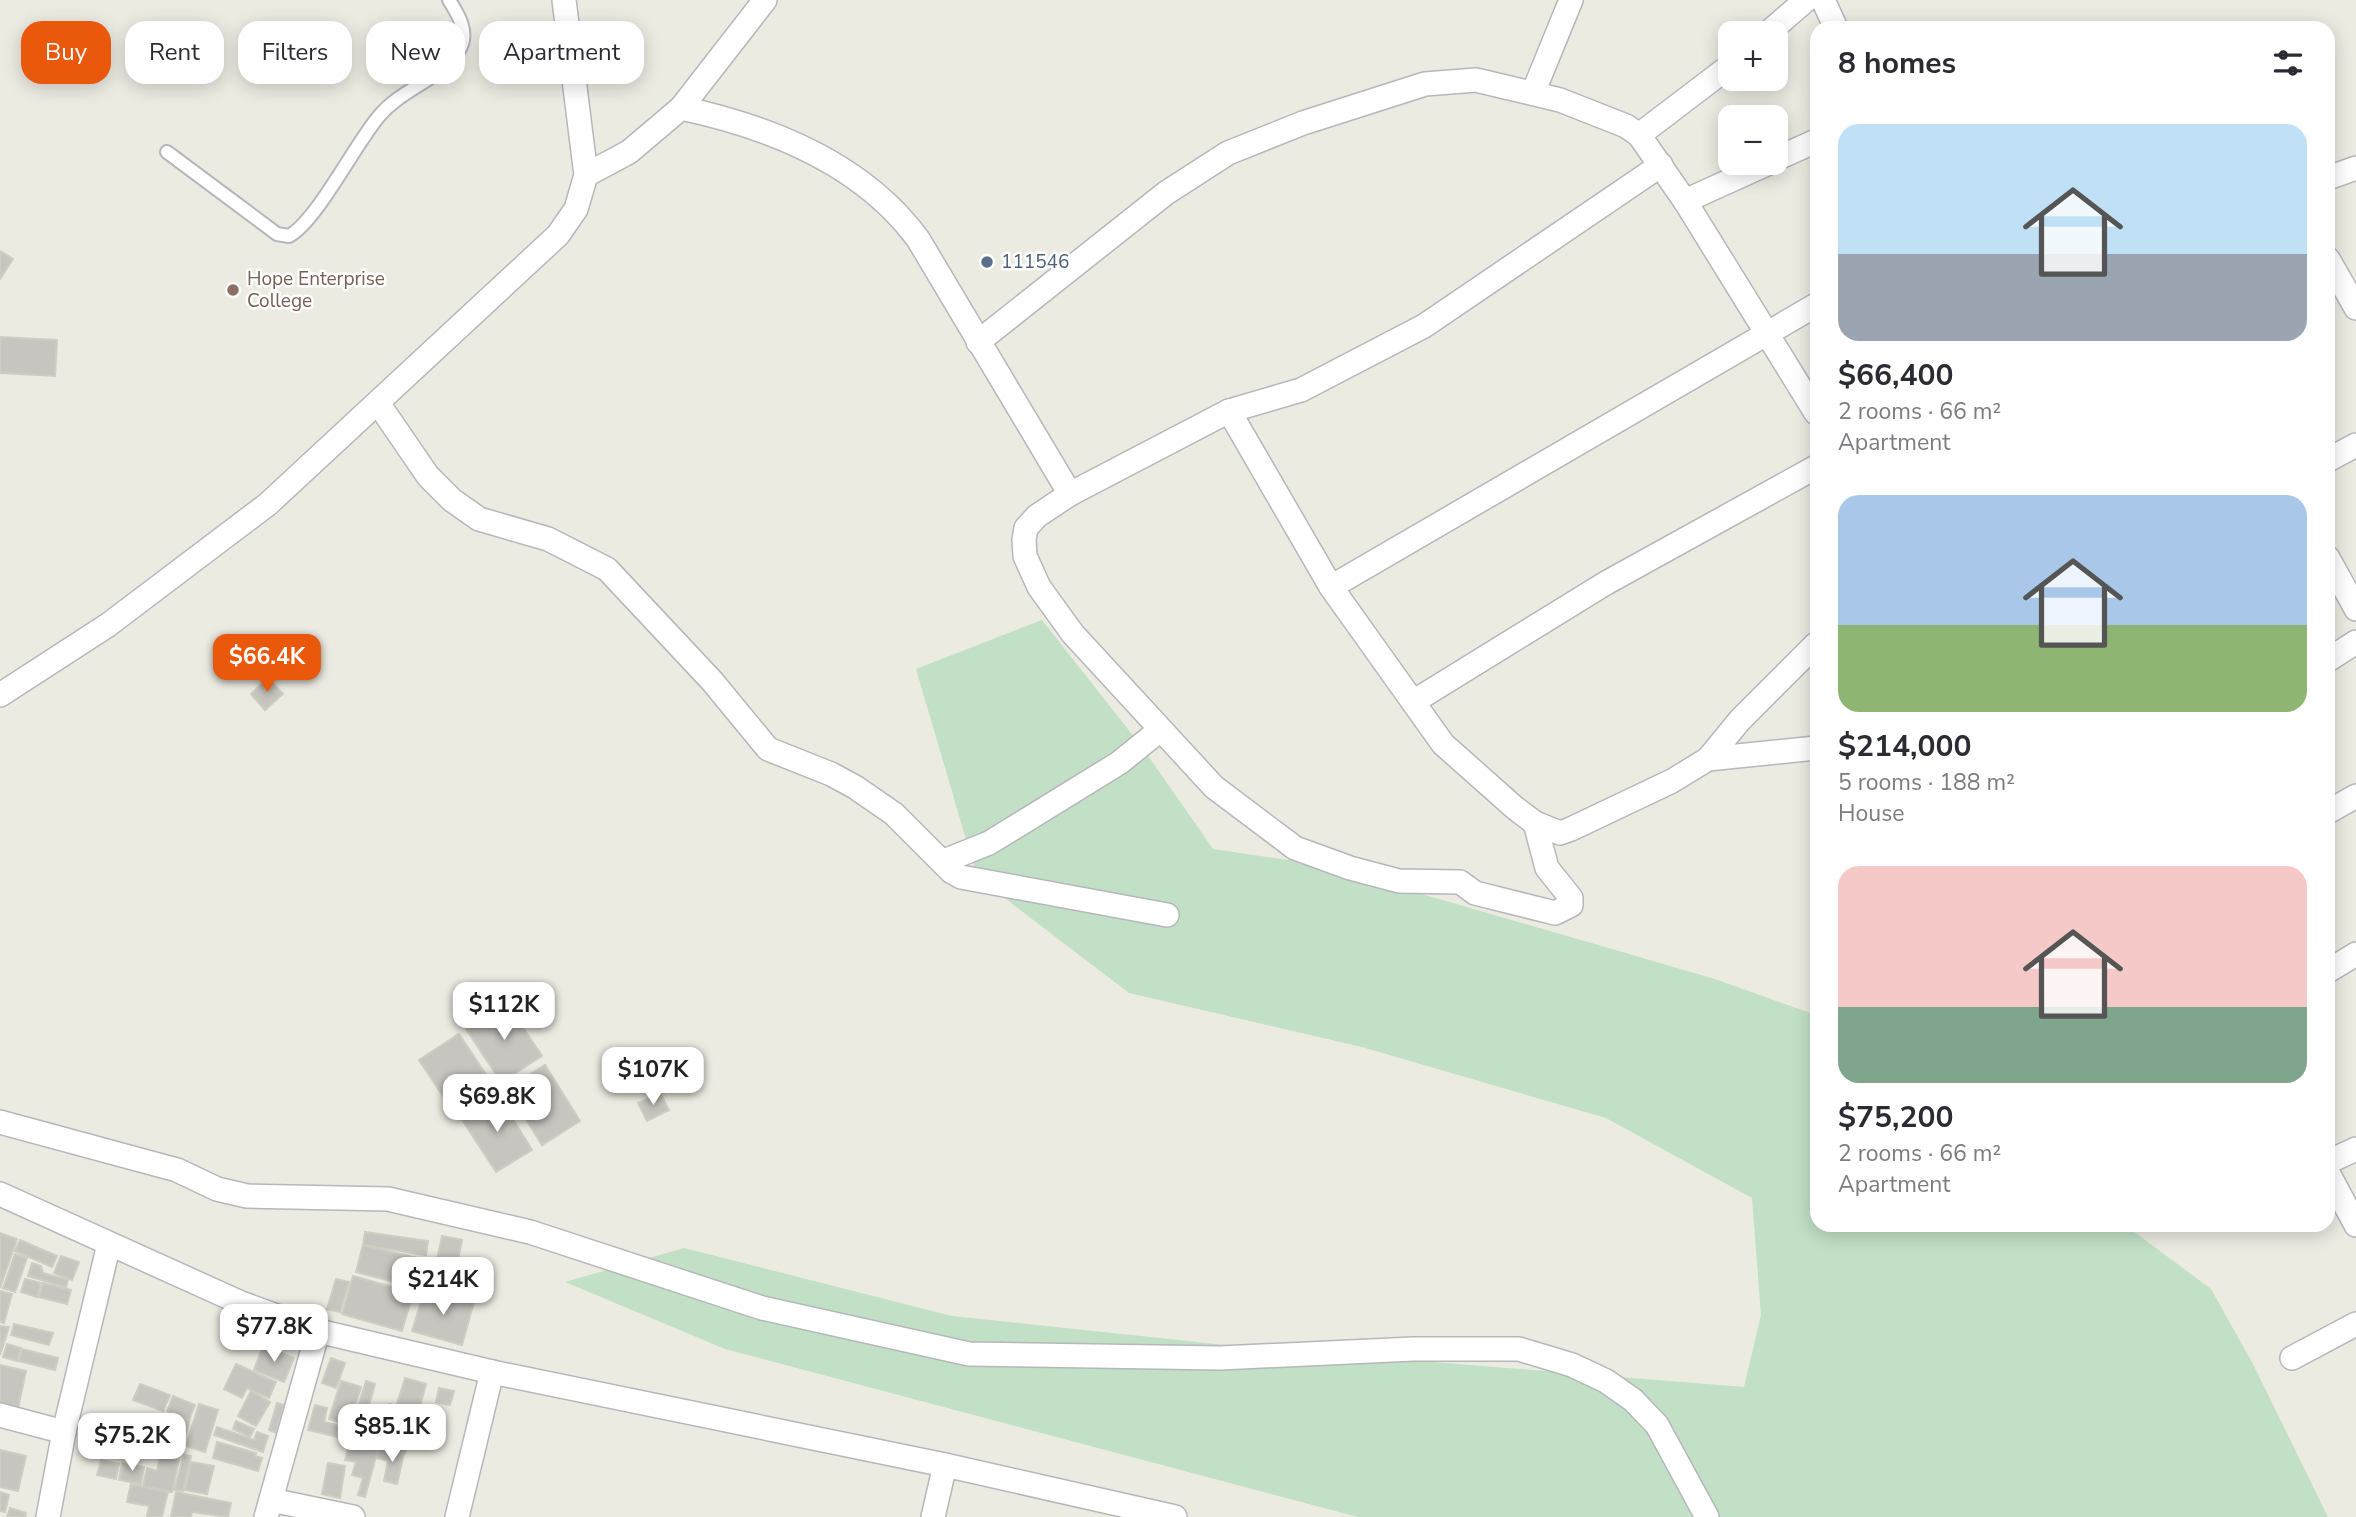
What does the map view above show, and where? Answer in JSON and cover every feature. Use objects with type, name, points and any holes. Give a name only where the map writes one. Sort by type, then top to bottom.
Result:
[{"type":"street","points":[[0,695],[108,625],[268,504],[558,235],[576,209],[586,175],[564,0]]},
{"type":"street","points":[[586,175],[629,152],[681,108],[765,0]]},
{"type":"street","points":[[1533,93],[1571,0]]},
{"type":"street","points":[[1782,21],[1806,0]]},
{"type":"street","points":[[1823,0],[1833,21]]},
{"type":"street","points":[[1639,135],[1718,75]]},
{"type":"street","points":[[978,342],[1166,193],[1228,153],[1303,123],[1425,84],[1476,80],[1533,93],[1609,119],[1639,135],[1685,201],[1810,403]]},
{"type":"street","points":[[681,108],[732,119],[790,140],[864,184],[901,215],[918,239],[1070,494]]},
{"type":"street","points":[[1788,154],[1810,144]]},
{"type":"street","points":[[1535,822],[1547,868],[1571,898],[1571,905],[1555,913],[1475,893],[1460,882],[1399,881],[1350,869],[1295,848],[1214,788],[1073,634],[1039,587],[1025,556],[1026,528],[1037,516],[1070,494],[1228,411],[1301,390],[1402,340],[1661,165]]},
{"type":"street","points":[[2335,176],[2356,168]]},
{"type":"street","points":[[1685,201],[1742,175]]},
{"type":"street","points":[[2335,266],[2350,282],[2356,308]]},
{"type":"street","points":[[1331,587],[1810,309]]},
{"type":"street","points":[[378,402],[428,476],[452,500],[479,519],[548,539],[607,569],[720,690],[768,749],[831,774],[855,787],[894,814],[944,861],[952,872],[961,877],[1167,915]]},
{"type":"street","points":[[1228,411],[1331,587],[1443,744],[1485,784],[1535,822],[1560,833],[1672,781],[1709,759],[1740,720],[1810,652]]},
{"type":"street","points":[[2335,456],[2356,445]]},
{"type":"street","points":[[1413,702],[1606,583],[1810,470]]},
{"type":"street","points":[[2335,571],[2356,609]]},
{"type":"street","points":[[2335,656],[2356,642]]},
{"type":"street","points":[[944,861],[989,843],[1119,763],[1160,730]]},
{"type":"street","points":[[1709,759],[1810,749]]},
{"type":"street","points":[[2335,808],[2356,796]]},
{"type":"street","points":[[2335,967],[2356,954]]},
{"type":"street","points":[[0,1122],[177,1170],[217,1189],[237,1194],[388,1199],[530,1232],[762,1308],[969,1354],[1220,1358],[1413,1349],[1519,1349],[1572,1365],[1606,1381],[1633,1400],[1657,1425],[1707,1517]]},
{"type":"street","points":[[2335,1159],[2356,1149]]},
{"type":"street","points":[[2335,1186],[2356,1224]]},
{"type":"street","points":[[0,1194],[241,1303],[318,1331],[492,1372],[945,1465],[1175,1517]]},
{"type":"street","points":[[48,1517],[64,1432],[109,1244]]},
{"type":"street","points":[[2292,1358],[2356,1324]]},
{"type":"street","points":[[318,1331],[268,1509],[353,1517]]},
{"type":"street","points":[[457,1517],[492,1372]]},
{"type":"street","points":[[0,1415],[64,1432]]},
{"type":"street","points":[[933,1517],[945,1465]]},
{"type":"lane","points":[[167,152],[277,234],[289,236],[306,220],[379,116],[446,65],[460,49],[464,38],[462,24],[449,0]]},
{"type":"green space","points":[[1042,620],[1142,747],[1213,849],[1322,865],[1715,979],[1810,1013],[1810,1232],[2134,1232],[2211,1289],[2253,1364],[2328,1517],[1358,1517],[725,1349],[565,1282],[684,1248],[952,1316],[1235,1346],[1744,1387],[1761,1315],[1752,1198],[1606,1118],[1362,1047],[1129,993],[977,877],[916,669]]},
{"type":"building","points":[[0,251],[13,259],[0,279]]},
{"type":"building","points":[[0,337],[57,340],[55,376],[0,373]]},
{"type":"building","points":[[268,678],[283,694],[265,710],[251,694]]},
{"type":"building","points":[[506,1002],[542,1056],[501,1082],[466,1029]]},
{"type":"building","points":[[459,1034],[495,1088],[455,1114],[419,1060]]},
{"type":"building","points":[[545,1065],[580,1121],[542,1145],[507,1089]]},
{"type":"building","points":[[660,1093],[669,1110],[647,1121],[638,1103]]},
{"type":"building","points":[[498,1095],[532,1150],[496,1172],[461,1118]]},
{"type":"building","points":[[365,1232],[428,1241],[426,1255],[363,1245]]},
{"type":"building","points":[[0,1233],[17,1239],[0,1288]]},
{"type":"building","points":[[442,1236],[462,1240],[456,1270],[475,1273],[471,1296],[431,1288]]},
{"type":"building","points":[[20,1240],[57,1256],[52,1267],[15,1251]]},
{"type":"building","points":[[363,1245],[429,1261],[422,1289],[356,1272]]},
{"type":"building","points":[[15,1254],[27,1258],[15,1292],[3,1288]]},
{"type":"building","points":[[61,1256],[79,1262],[72,1280],[54,1273]]},
{"type":"building","points":[[32,1263],[41,1266],[43,1273],[68,1280],[66,1287],[28,1276]]},
{"type":"building","points":[[353,1276],[413,1293],[402,1331],[342,1314]]},
{"type":"building","points":[[25,1279],[41,1283],[37,1297],[21,1292]]},
{"type":"building","points":[[336,1279],[349,1282],[340,1312],[327,1309]]},
{"type":"building","points":[[43,1283],[71,1290],[67,1304],[39,1297]]},
{"type":"building","points":[[425,1289],[474,1302],[462,1345],[412,1331]]},
{"type":"building","points":[[0,1291],[12,1294],[4,1323],[0,1322]]},
{"type":"building","points":[[14,1324],[53,1333],[49,1345],[11,1335]]},
{"type":"building","points":[[0,1326],[9,1327],[0,1355]]},
{"type":"building","points":[[7,1344],[21,1348],[17,1361],[3,1357]]},
{"type":"building","points":[[263,1346],[294,1358],[284,1382],[254,1370]]},
{"type":"building","points":[[22,1349],[58,1358],[55,1370],[19,1361]]},
{"type":"building","points":[[331,1358],[345,1363],[336,1388],[322,1383]]},
{"type":"building","points":[[236,1364],[276,1382],[269,1398],[247,1388],[242,1398],[224,1389]]},
{"type":"building","points":[[0,1365],[26,1371],[17,1413],[0,1409]]},
{"type":"building","points":[[405,1378],[426,1384],[419,1410],[397,1404]]},
{"type":"building","points":[[341,1381],[361,1387],[349,1425],[329,1419]]},
{"type":"building","points":[[366,1381],[375,1384],[367,1413],[357,1410]]},
{"type":"building","points":[[140,1384],[170,1395],[163,1411],[133,1400]]},
{"type":"building","points":[[439,1388],[454,1391],[450,1405],[436,1402]]},
{"type":"building","points":[[251,1391],[270,1402],[256,1426],[238,1416]]},
{"type":"building","points":[[173,1396],[195,1405],[189,1420],[167,1411]]},
{"type":"building","points":[[277,1403],[284,1405],[276,1433],[269,1430]]},
{"type":"building","points":[[199,1404],[218,1410],[205,1452],[186,1446]]},
{"type":"building","points":[[389,1404],[417,1411],[405,1453],[378,1446]]},
{"type":"building","points":[[315,1405],[327,1408],[324,1422],[341,1426],[338,1437],[308,1430]]},
{"type":"building","points":[[425,1405],[438,1408],[429,1443],[416,1439]]},
{"type":"building","points":[[171,1417],[189,1421],[179,1457],[162,1453]]},
{"type":"building","points":[[153,1419],[167,1423],[161,1440],[147,1436]]},
{"type":"building","points":[[354,1419],[379,1424],[375,1445],[350,1440]]},
{"type":"building","points":[[236,1421],[254,1429],[250,1437],[233,1429]]},
{"type":"building","points":[[217,1427],[254,1440],[257,1432],[268,1436],[263,1452],[214,1435]]},
{"type":"building","points":[[350,1441],[378,1449],[365,1497],[358,1495],[363,1478],[352,1475],[356,1462],[345,1460]]},
{"type":"building","points":[[217,1442],[256,1453],[255,1456],[262,1458],[258,1471],[213,1458]]},
{"type":"building","points":[[379,1448],[404,1453],[397,1484],[384,1481],[388,1461],[377,1458]]},
{"type":"building","points":[[0,1450],[26,1456],[18,1491],[0,1487]]},
{"type":"building","points":[[184,1455],[191,1456],[183,1491],[174,1490]]},
{"type":"building","points":[[160,1456],[179,1460],[172,1492],[143,1486],[147,1468],[157,1471]]},
{"type":"building","points":[[101,1460],[119,1464],[116,1479],[97,1475]]},
{"type":"building","points":[[191,1462],[214,1466],[207,1494],[185,1490]]},
{"type":"building","points":[[122,1463],[144,1467],[141,1484],[119,1480]]},
{"type":"building","points":[[328,1463],[345,1466],[340,1498],[322,1494]]},
{"type":"building","points":[[131,1484],[168,1492],[162,1517],[147,1517],[149,1506],[127,1502]]},
{"type":"building","points":[[0,1492],[9,1495],[5,1512],[0,1511]]},
{"type":"building","points":[[176,1492],[231,1503],[228,1517],[192,1512],[191,1517],[171,1517]]},
{"type":"building","points":[[10,1508],[26,1513],[25,1517],[7,1517]]},
{"type":"place","name":"111546","points":[[987,262]]},
{"type":"place","name":"Hope Enterprise College","points":[[233,290]]}]
